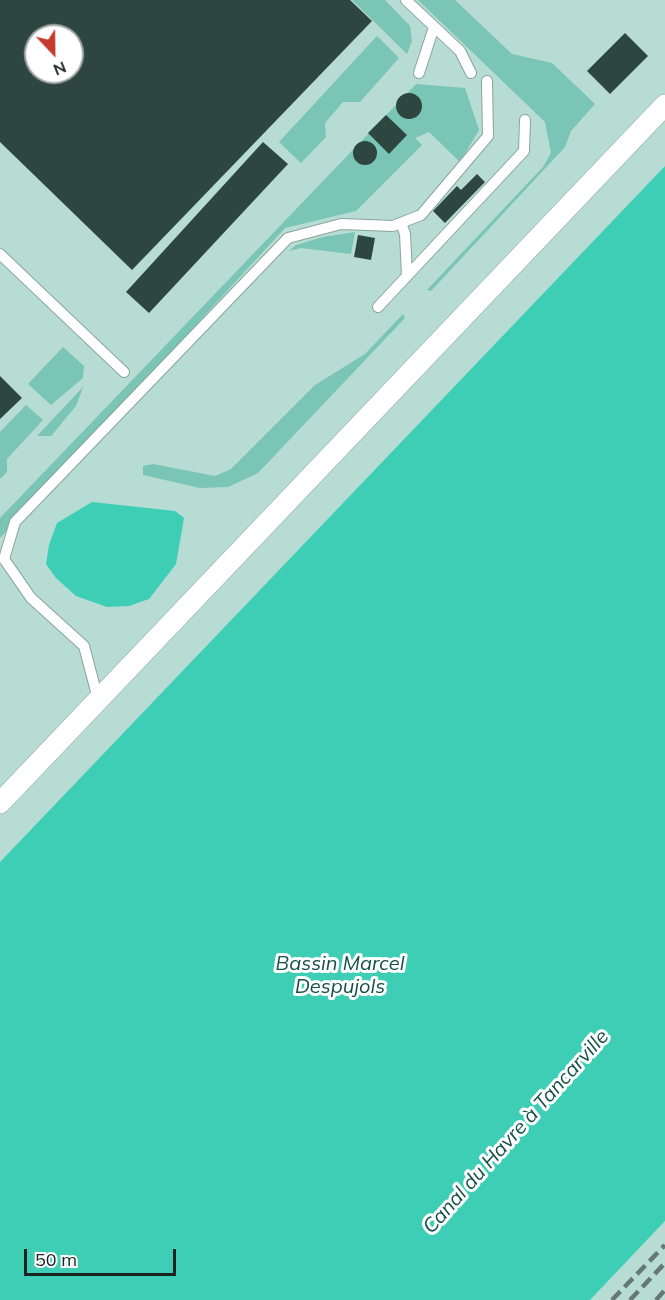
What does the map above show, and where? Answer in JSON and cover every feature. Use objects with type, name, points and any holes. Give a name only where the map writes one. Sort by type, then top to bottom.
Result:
[{"type":"street","points":[[0,803],[665,105]]},
{"type":"lane","points":[[406,0],[460,51],[471,73]]},
{"type":"lane","points":[[418,73],[434,27]]},
{"type":"lane","points":[[98,699],[84,646],[31,598],[4,559],[15,522],[288,238],[341,224],[393,226],[421,215],[488,136],[487,81]]},
{"type":"lane","points":[[378,307],[524,151],[525,120]]},
{"type":"lane","points":[[400,223],[405,234],[407,276]]},
{"type":"lane","points":[[0,254],[124,372]]},
{"type":"shaded area","points":[[0,0],[665,0],[665,166],[0,862]]},
{"type":"shaded area","points":[[352,0],[385,0],[410,26],[412,41],[407,54]]},
{"type":"shaded area","points":[[418,0],[455,0],[512,54],[552,63],[595,104],[571,131],[565,147],[431,291],[427,290],[543,167],[551,153],[545,122]]},
{"type":"shaded area","points":[[377,36],[399,58],[360,102],[343,102],[325,123],[326,137],[301,163],[279,142]]},
{"type":"shaded area","points":[[416,84],[465,88],[479,130],[460,162],[429,132],[415,138],[422,145],[356,211],[285,228],[0,538],[0,518]]},
{"type":"shaded area","points":[[355,232],[351,254],[301,248],[289,251],[296,245],[323,237]]},
{"type":"shaded area","points":[[403,314],[405,318],[258,473],[228,487],[200,488],[143,475],[143,466],[153,464],[215,476],[231,469],[315,385],[365,354]]},
{"type":"shaded area","points":[[63,347],[84,366],[83,378],[51,405],[28,384]]},
{"type":"shaded area","points":[[83,387],[76,406],[51,436],[37,436]]},
{"type":"shaded area","points":[[26,405],[43,420],[7,459],[7,472],[0,479],[0,432]]},
{"type":"shaded area","points":[[665,1221],[665,1300],[590,1300]]},
{"type":"water","name":"Bassin Marcel Despujols","points":[[665,166],[665,1221],[590,1300],[0,1300],[0,862]]},
{"type":"water","points":[[92,502],[175,511],[184,518],[176,564],[149,599],[129,606],[107,607],[76,596],[56,578],[46,564],[49,545],[57,523]]},
{"type":"building","points":[[0,0],[350,0],[372,21],[132,270],[0,142]]},
{"type":"building","points":[[625,33],[648,56],[610,94],[587,71]]},
{"type":"building","points":[[409,93],[418,97],[422,106],[418,115],[409,119],[400,115],[396,106],[400,97]]},
{"type":"building","points":[[386,115],[407,135],[389,154],[368,133]]},
{"type":"building","points":[[360,141],[370,141],[377,148],[377,158],[370,165],[360,165],[353,158],[353,148]]},
{"type":"building","points":[[263,142],[288,164],[149,313],[126,292]]},
{"type":"building","points":[[477,174],[485,182],[445,223],[433,211],[457,186],[461,190]]},
{"type":"building","points":[[358,235],[375,238],[371,260],[354,257]]},
{"type":"building","points":[[0,376],[22,398],[0,419]]},
{"type":"railway","points":[[612,1300],[665,1245]]},
{"type":"railway","points":[[630,1300],[665,1263]]},
{"type":"railway","points":[[656,1300],[665,1290]]},
{"type":"water label","name":"Canal du Havre à Tancarville","points":[[516,1132]]}]
